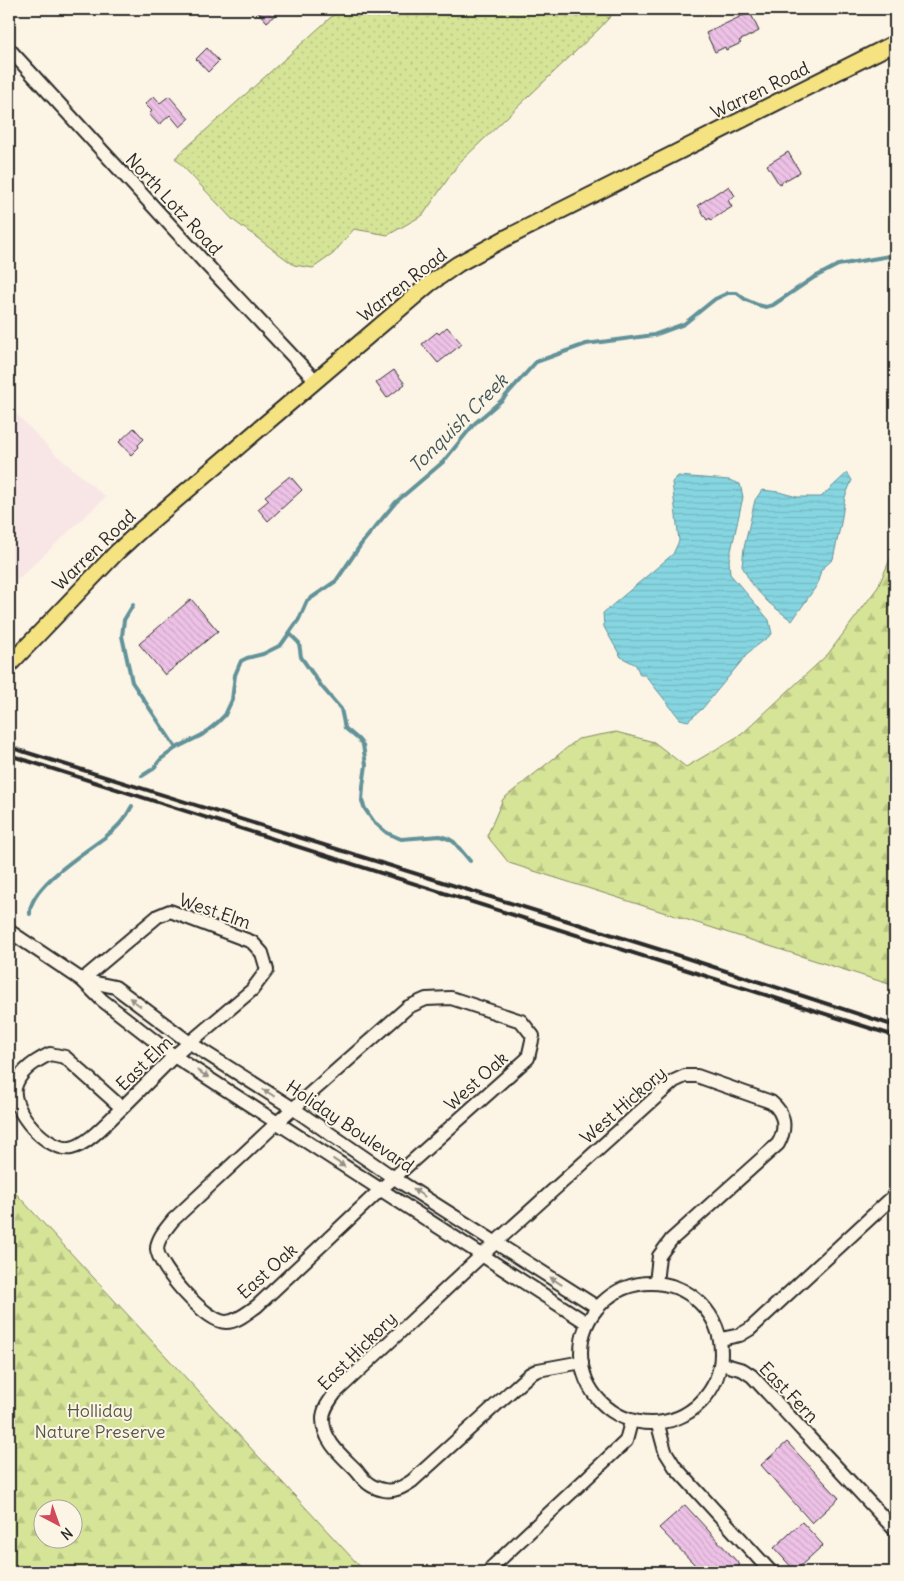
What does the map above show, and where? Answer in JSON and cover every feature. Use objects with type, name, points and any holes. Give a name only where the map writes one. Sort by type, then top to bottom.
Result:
[{"type":"main road","name":"Warren Road","points":[[9,665],[117,552],[429,284],[458,264],[504,238],[895,43]]},
{"type":"street","name":"North Lotz Road","points":[[9,50],[315,380]]},
{"type":"street","name":"West Elm","points":[[82,980],[158,916],[170,911],[252,942],[262,953],[266,970],[252,990],[190,1043]]},
{"type":"street","name":"Holiday Boulevard","points":[[9,931],[82,980],[102,1000],[174,1056],[587,1323]]},
{"type":"street","name":"Holiday Boulevard","points":[[82,980],[115,987],[190,1043],[294,1109],[394,1178],[596,1307]]},
{"type":"street","name":"West Oak","points":[[294,1109],[408,1007],[426,999],[451,998],[521,1021],[532,1036],[528,1058],[394,1178]]},
{"type":"street","name":"East Elm","points":[[122,1108],[65,1058],[50,1054],[34,1062],[21,1075],[15,1089],[16,1100],[23,1117],[44,1138],[57,1147],[71,1148],[86,1141],[122,1108],[174,1056],[190,1043]]},
{"type":"street","name":"West Hickory","points":[[496,1242],[674,1081],[685,1076],[697,1076],[771,1102],[777,1106],[785,1126],[778,1144],[671,1240],[659,1256],[656,1283]]},
{"type":"street","name":"East Oak","points":[[294,1109],[173,1220],[161,1235],[157,1248],[160,1260],[185,1293],[206,1314],[227,1322],[238,1319],[257,1306],[394,1178]]},
{"type":"street","points":[[721,1339],[740,1335],[750,1330],[895,1195]]},
{"type":"street","name":"East Hickory","points":[[496,1242],[328,1401],[323,1420],[326,1433],[333,1447],[370,1485],[385,1490],[404,1487],[530,1374],[538,1370],[582,1362]]},
{"type":"street","points":[[656,1283],[675,1287],[694,1298],[712,1318],[721,1339],[724,1350],[722,1364],[714,1385],[701,1403],[681,1417],[658,1425],[631,1422],[614,1412],[598,1398],[587,1381],[582,1362],[581,1349],[587,1323],[596,1307],[617,1292],[637,1285],[656,1283]]},
{"type":"street","name":"East Fern","points":[[722,1364],[743,1370],[752,1376],[895,1530]]},
{"type":"street","points":[[489,1572],[492,1567],[626,1441],[631,1422]]},
{"type":"street","points":[[658,1425],[665,1451],[675,1467],[771,1572]]},
{"type":"shaded area","points":[[9,406],[54,453],[106,497],[13,584],[13,591],[9,595]]},
{"type":"green space","points":[[340,9],[617,9],[599,29],[459,163],[423,215],[388,235],[354,229],[333,254],[313,268],[294,265],[233,220],[175,158]]},
{"type":"green space","points":[[895,548],[895,986],[509,863],[487,836],[503,799],[578,739],[616,732],[654,742],[686,767],[742,734],[828,654],[878,587]]},
{"type":"green space","name":"Holliday Nature Preserve","points":[[9,1186],[365,1572],[9,1572]]},
{"type":"water","points":[[847,473],[852,480],[845,497],[833,559],[821,570],[817,585],[792,621],[769,603],[752,585],[742,566],[744,548],[755,500],[762,490],[797,497],[821,497]]},
{"type":"water","points":[[678,476],[729,480],[740,484],[743,497],[729,560],[730,574],[769,620],[772,634],[749,652],[702,709],[688,721],[680,719],[645,675],[640,675],[636,665],[621,657],[604,627],[603,613],[673,554],[679,541],[672,482]]},
{"type":"building","points":[[255,9],[282,9],[267,22]]},
{"type":"building","points":[[750,12],[759,31],[739,41],[741,43],[726,50],[725,47],[715,52],[706,33]]},
{"type":"building","points":[[207,48],[219,61],[208,72],[196,59]]},
{"type":"building","points":[[154,96],[160,103],[169,96],[189,119],[180,127],[170,115],[159,125],[149,114],[152,111],[145,104]]},
{"type":"building","points":[[788,152],[800,172],[779,184],[767,165]]},
{"type":"building","points":[[729,186],[735,196],[728,200],[732,207],[711,220],[710,218],[707,220],[698,205]]},
{"type":"building","points":[[447,327],[462,344],[438,363],[422,344]]},
{"type":"building","points":[[394,370],[405,384],[387,398],[376,383]]},
{"type":"building","points":[[134,428],[144,439],[131,455],[119,442]]},
{"type":"building","points":[[290,476],[302,490],[268,521],[258,509],[269,500],[265,496]]},
{"type":"building","points":[[191,599],[218,631],[165,675],[139,644]]},
{"type":"building","points":[[787,1442],[839,1498],[812,1523],[761,1465]]},
{"type":"building","points":[[685,1505],[740,1565],[732,1572],[702,1572],[659,1528]]},
{"type":"building","points":[[802,1522],[823,1545],[795,1571],[774,1548]]},
{"type":"waterway","name":"Tonquish Creek","points":[[142,776],[153,769],[161,759],[176,748],[202,735],[225,715],[232,700],[235,675],[241,661],[263,654],[281,645],[299,619],[307,601],[336,581],[362,543],[396,502],[443,462],[474,424],[502,400],[536,362],[586,344],[654,335],[684,324],[715,299],[728,293],[737,293],[746,300],[758,305],[766,307],[773,305],[813,278],[838,265],[895,255]]},
{"type":"waterway","points":[[133,605],[124,620],[122,636],[132,682],[176,748]]},
{"type":"waterway","points":[[290,634],[299,643],[301,657],[322,687],[341,709],[345,728],[363,745],[366,765],[362,801],[374,822],[387,833],[401,839],[440,836],[449,839],[454,842],[470,861]]},
{"type":"waterway","name":"Tonquish Creek","points":[[30,914],[32,904],[38,893],[48,882],[59,871],[112,831],[132,806]]},
{"type":"railway","points":[[9,747],[674,954],[895,1026]]},
{"type":"railway","points":[[9,755],[895,1036]]}]
